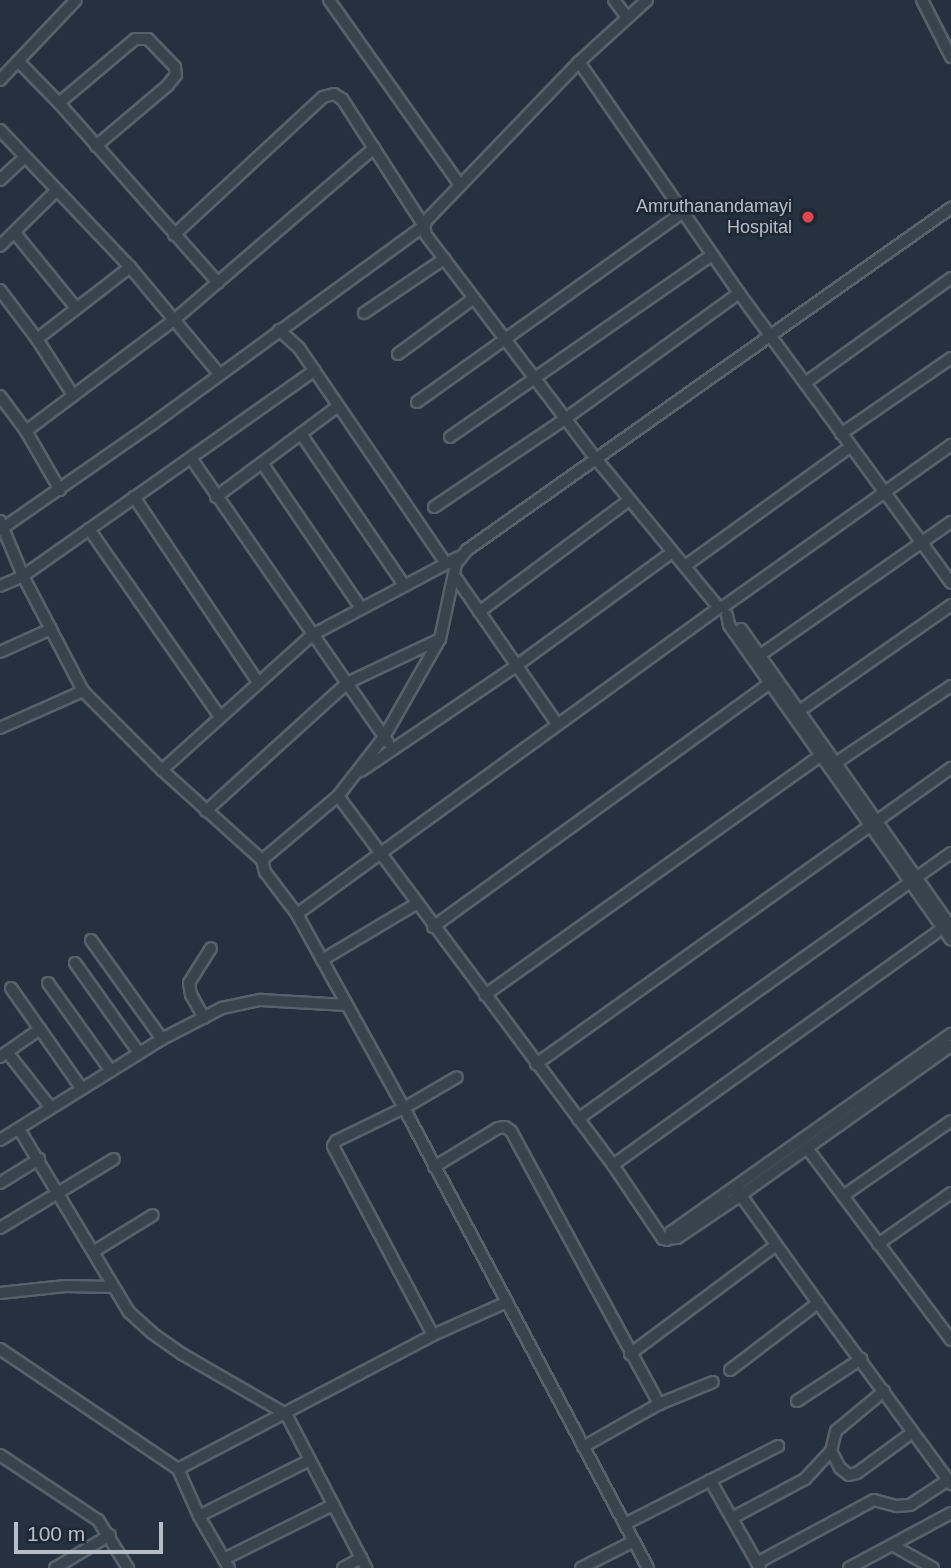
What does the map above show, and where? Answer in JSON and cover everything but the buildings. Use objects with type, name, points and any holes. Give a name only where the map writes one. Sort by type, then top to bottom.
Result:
[{"type":"street","points":[[0,80],[76,0]]},
{"type":"street","points":[[329,0],[460,186]]},
{"type":"street","points":[[614,0],[627,18]]},
{"type":"street","points":[[647,0],[579,62],[424,226],[60,490],[1,526],[23,576],[83,691],[162,770],[262,859],[265,872],[297,914],[404,1108],[648,1568]]},
{"type":"street","points":[[922,0],[951,57]]},
{"type":"street","points":[[59,103],[135,39],[148,39],[175,67],[176,75],[167,86],[96,146]]},
{"type":"street","points":[[18,61],[59,103],[218,283]]},
{"type":"street","points":[[579,62],[739,293],[951,583]]},
{"type":"street","points":[[174,235],[323,97],[334,94],[342,99],[424,226],[426,235],[597,460],[671,553],[723,610],[913,880],[948,925],[951,940]]},
{"type":"street","points":[[0,130],[130,267],[219,374]]},
{"type":"street","points":[[26,431],[174,320],[374,148]]},
{"type":"street","points":[[0,180],[24,157]]},
{"type":"street","points":[[0,246],[57,190]]},
{"type":"street","points":[[162,770],[312,635],[445,562],[459,557],[951,208]]},
{"type":"street","points":[[417,402],[682,213]]},
{"type":"street","points":[[15,233],[76,307]]},
{"type":"street","points":[[450,437],[712,254]]},
{"type":"street","points":[[364,313],[444,259]]},
{"type":"street","points":[[37,338],[130,267]]},
{"type":"street","points":[[805,383],[951,278]]},
{"type":"street","points":[[0,290],[37,338],[73,395]]},
{"type":"street","points":[[434,507],[565,419],[739,293]]},
{"type":"street","points":[[398,354],[474,298]]},
{"type":"street","points":[[279,330],[299,348],[315,370],[445,562]]},
{"type":"street","points":[[841,434],[951,358]]},
{"type":"street","points":[[0,586],[23,576],[315,370]]},
{"type":"street","points":[[0,396],[26,431],[60,490]]},
{"type":"street","points":[[216,498],[338,406]]},
{"type":"street","points":[[301,434],[404,584]]},
{"type":"street","points":[[297,914],[380,851],[557,724],[723,610],[951,444]]},
{"type":"street","points":[[685,566],[850,447]]},
{"type":"street","points":[[191,458],[216,498],[394,749]]},
{"type":"street","points":[[262,463],[361,608]]},
{"type":"street","points":[[134,497],[258,682]]},
{"type":"street","points":[[479,612],[629,500]]},
{"type":"street","points":[[757,658],[951,522]]},
{"type":"street","points":[[89,529],[220,717]]},
{"type":"street","points":[[353,776],[516,666],[671,553]]},
{"type":"street","points":[[262,859],[338,796],[384,737],[440,639],[459,557]]},
{"type":"street","points":[[454,575],[557,724]]},
{"type":"street","points":[[796,713],[951,605]]},
{"type":"street","points":[[0,652],[51,629]]},
{"type":"street","points":[[206,811],[347,683],[440,639]]},
{"type":"street","points":[[433,927],[773,681]]},
{"type":"street","points":[[833,765],[951,686]]},
{"type":"street","points":[[0,728],[83,691]]},
{"type":"street","points":[[485,995],[824,753]]},
{"type":"street","points":[[536,1064],[951,768]]},
{"type":"street","points":[[338,796],[433,927],[613,1165],[659,1236],[667,1240],[671,1232],[807,1148],[951,1046]]},
{"type":"street","points":[[578,1119],[951,853]]},
{"type":"street","points":[[321,960],[416,904]]},
{"type":"street","points":[[613,1165],[948,925]]},
{"type":"street","points":[[91,940],[162,1039]]},
{"type":"street","points":[[204,1018],[191,995],[189,984],[211,948]]},
{"type":"street","points":[[75,963],[139,1053]]},
{"type":"street","points":[[48,983],[111,1071]]},
{"type":"street","points":[[11,988],[82,1089]]},
{"type":"street","points":[[0,1140],[162,1039],[232,1005],[261,1000],[346,1005]]},
{"type":"street","points":[[40,1029],[3,1055],[51,1108]]},
{"type":"street","points":[[738,1192],[951,1034]]},
{"type":"street","points":[[433,1335],[333,1146],[336,1140],[404,1108],[457,1077]]},
{"type":"street","points":[[843,1196],[951,1121]]},
{"type":"street","points":[[434,1167],[498,1128],[511,1131],[659,1404]]},
{"type":"street","points":[[19,1129],[129,1312],[152,1333],[286,1414],[364,1563],[343,1568]]},
{"type":"street","points":[[807,1148],[951,1339]]},
{"type":"street","points":[[0,1183],[39,1159]]},
{"type":"street","points":[[0,1228],[114,1159]]},
{"type":"street","points":[[710,1480],[758,1565],[874,1500],[897,1506],[910,1505],[949,1482],[738,1192]]},
{"type":"street","points":[[878,1244],[951,1193]]},
{"type":"street","points":[[93,1252],[153,1216]]},
{"type":"street","points":[[630,1354],[776,1245]]},
{"type":"street","points":[[0,1293],[66,1286],[113,1287]]},
{"type":"street","points":[[178,1469],[433,1335],[507,1302]]},
{"type":"street","points":[[730,1370],[818,1303]]},
{"type":"street","points":[[0,1349],[178,1469],[199,1516],[227,1564],[333,1505]]},
{"type":"street","points":[[797,1401],[861,1359]]},
{"type":"street","points":[[583,1447],[659,1404],[713,1381]]},
{"type":"street","points":[[732,1518],[806,1479],[831,1451],[833,1436],[839,1426],[884,1391]]},
{"type":"street","points":[[831,1451],[845,1473],[853,1475],[913,1432]]},
{"type":"street","points":[[625,1524],[778,1446]]},
{"type":"street","points":[[0,1455],[98,1520],[110,1535],[128,1568]]},
{"type":"street","points":[[199,1516],[310,1460]]},
{"type":"street","points":[[849,1568],[951,1513]]},
{"type":"street","points":[[55,1568],[110,1535]]},
{"type":"street","points":[[580,1568],[634,1541]]},
{"type":"street","points":[[892,1545],[933,1568]]},
{"type":"place","name":"Amruthanandamayi Hospital","points":[[808,217]]}]
